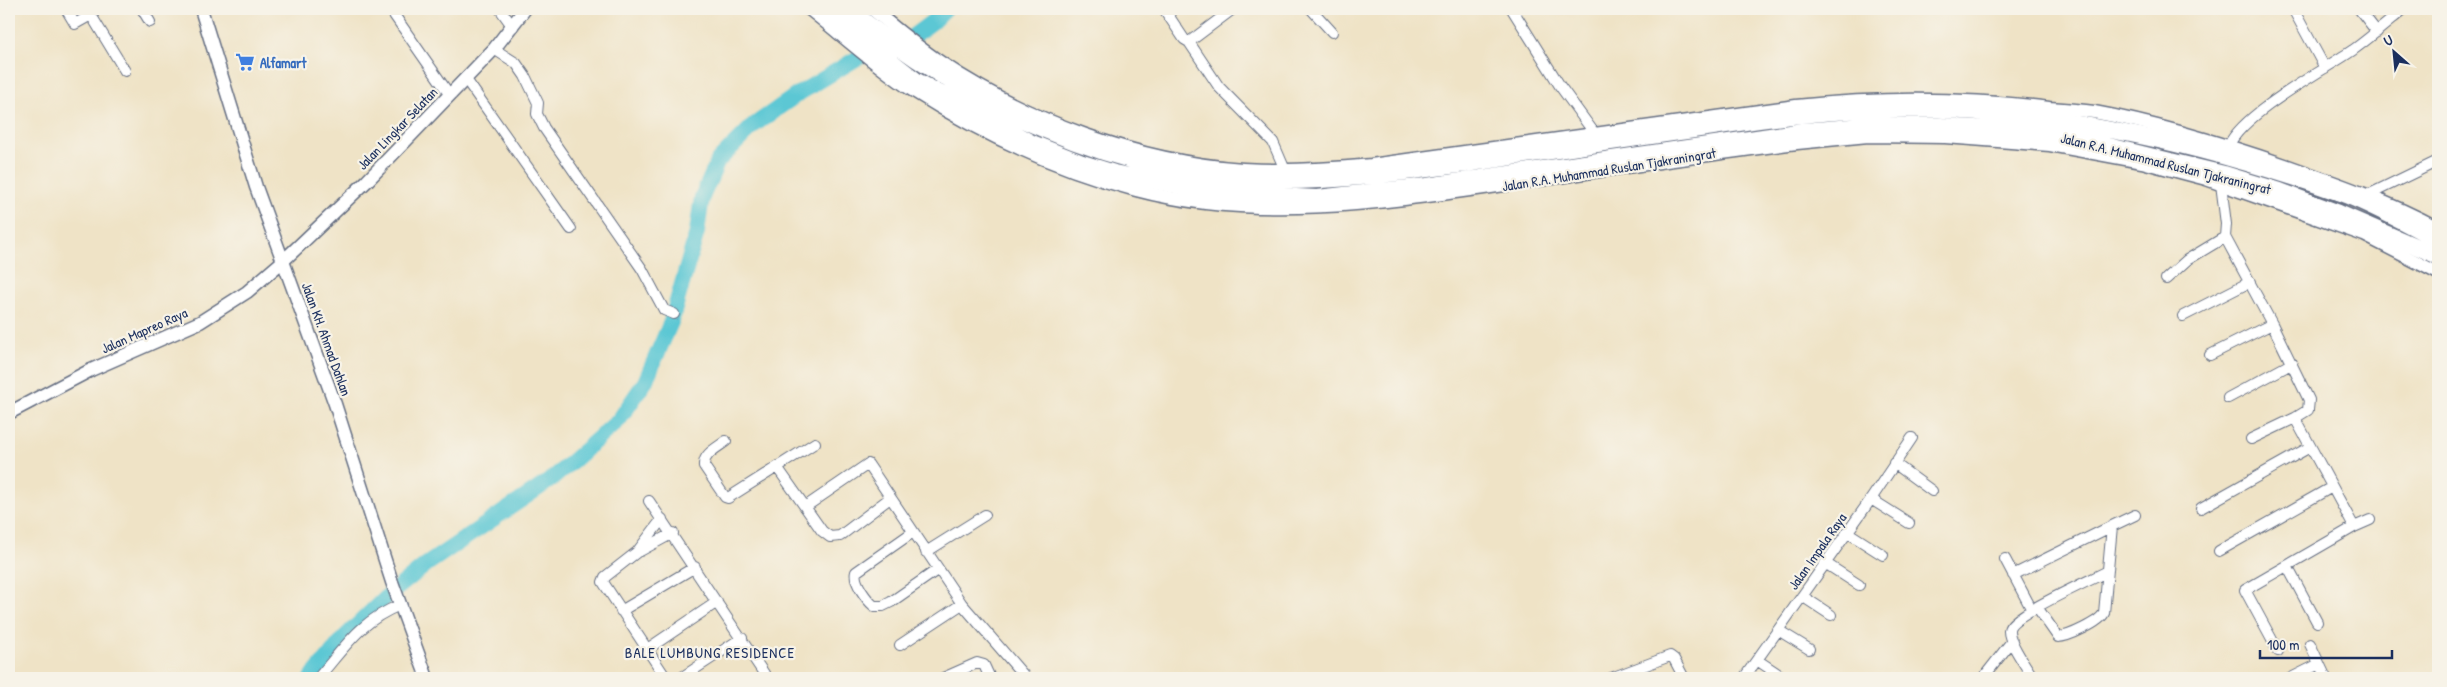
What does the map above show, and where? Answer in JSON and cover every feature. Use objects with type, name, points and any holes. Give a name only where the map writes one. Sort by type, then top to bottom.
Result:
[{"type":"highway","name":"Jalan R.A. Muhammad Ruslan Tjakraningrat","points":[[824,9],[876,47],[914,85],[1032,143],[1082,163],[1153,182],[1215,193],[1317,198],[1427,186],[1803,131],[1876,126],[1941,126],[2008,130],[2080,140],[2224,174],[2339,213],[2438,256]]},
{"type":"highway","name":"Jalan R.A. Muhammad Ruslan Tjakraningrat","points":[[849,9],[876,47],[1040,128],[1090,147],[1148,165],[1228,178],[1274,181],[1371,176],[1783,117],[1869,110],[1971,111],[2079,123],[2201,151],[2343,194],[2438,240]]},
{"type":"street","points":[[66,9],[76,24],[91,15],[125,71]]},
{"type":"street","points":[[142,9],[150,22]]},
{"type":"street","name":"Jalan KH. Ahmad Dahlan","points":[[201,9],[256,187],[335,404],[392,582],[427,678]]},
{"type":"street","points":[[390,9],[449,94]]},
{"type":"street","points":[[500,9],[513,27]]},
{"type":"street","name":"Jalan Lingkar Selatan","points":[[284,264],[494,49],[513,27],[525,9]]},
{"type":"street","name":"Jalan R.A. Muhammad Ruslan Tjakraningrat","points":[[809,9],[876,47]]},
{"type":"street","name":"Jalan R.A. Muhammad Ruslan Tjakraningrat","points":[[872,9],[914,43],[972,81],[1015,104],[1088,136],[1178,160],[1243,169],[1285,170],[1381,164],[1796,106],[1865,99],[1976,100],[2093,112],[2229,145],[2368,194],[2438,228]]},
{"type":"street","points":[[1164,9],[1219,87],[1273,142],[1285,170]]},
{"type":"street","points":[[1188,42],[1233,9]]},
{"type":"street","points":[[1312,9],[1332,32]]},
{"type":"street","points":[[1512,9],[1560,86],[1595,134]]},
{"type":"street","points":[[2293,9],[2325,68]]},
{"type":"street","points":[[2359,9],[2377,32]]},
{"type":"street","points":[[2229,145],[2237,132],[2257,115],[2377,32],[2404,9]]},
{"type":"street","points":[[494,49],[516,63],[526,76],[538,103],[537,114],[544,128],[642,269],[664,310],[674,314]]},
{"type":"street","points":[[466,78],[570,229]]},
{"type":"street","name":"Jalan R.A. Muhammad Ruslan Tjakraningrat","points":[[914,85],[992,136],[1083,174],[1146,192],[1219,204],[1261,208],[1369,203],[1713,154],[1868,136],[1945,137],[2050,146],[2142,162],[2221,184],[2364,235],[2438,273]]},
{"type":"street","points":[[2368,194],[2438,161]]},
{"type":"street","points":[[2221,184],[2226,224],[2225,237],[2272,324],[2309,400],[2308,410],[2251,439]]},
{"type":"street","points":[[2166,279],[2187,260],[2225,237]]},
{"type":"street","name":"Jalan Mapreo Raya","points":[[9,413],[91,370],[180,332],[218,312],[284,264]]},
{"type":"street","points":[[2183,316],[2250,282]]},
{"type":"street","points":[[2210,355],[2272,324]]},
{"type":"street","points":[[2228,398],[2291,364]]},
{"type":"street","points":[[2295,418],[2354,527]]},
{"type":"street","name":"Jalan Impala Raya","points":[[1744,678],[1912,438]]},
{"type":"street","points":[[726,441],[710,453],[704,462],[704,466],[726,498],[736,494],[815,442]]},
{"type":"street","points":[[2202,508],[2310,447]]},
{"type":"street","points":[[1894,463],[1932,491]]},
{"type":"street","points":[[805,507],[866,464],[870,466],[937,570],[962,604],[1026,678]]},
{"type":"street","points":[[778,467],[825,535],[834,538],[890,498]]},
{"type":"street","points":[[2219,550],[2332,487]]},
{"type":"street","points":[[1871,499],[1909,523]]},
{"type":"street","points":[[649,501],[742,638],[762,676]]},
{"type":"street","points":[[926,552],[985,515]]},
{"type":"street","points":[[2013,575],[2134,515]]},
{"type":"street","points":[[637,552],[662,519]]},
{"type":"street","points":[[2278,651],[2245,590],[2354,527],[2370,520]]},
{"type":"street","points":[[2005,558],[2013,575],[2035,609],[2058,637],[2066,636],[2100,620],[2104,613],[2106,572],[2112,526]]},
{"type":"street","points":[[913,532],[856,572],[856,580],[870,603],[874,606],[886,605],[937,570]]},
{"type":"street","points":[[1847,532],[1883,555]]},
{"type":"street","points":[[666,678],[604,585],[603,580],[637,552],[672,533]]},
{"type":"street","points":[[1825,563],[1859,585]]},
{"type":"street","points":[[2286,566],[2317,622]]},
{"type":"street","points":[[621,611],[695,568]]},
{"type":"street","points":[[2033,678],[2012,641],[2008,630],[2010,624],[2106,572]]},
{"type":"street","points":[[1802,596],[1831,615]]},
{"type":"street","points":[[318,678],[366,623],[399,601]]},
{"type":"street","points":[[646,650],[717,602]]},
{"type":"street","points":[[900,645],[962,604]]},
{"type":"street","points":[[1778,630],[1810,649]]},
{"type":"street","points":[[681,678],[742,638]]},
{"type":"street","points":[[1982,678],[2012,641]]},
{"type":"street","points":[[2310,644],[2326,678]]},
{"type":"street","points":[[1611,678],[1629,675],[1670,656],[1674,659],[1684,678]]},
{"type":"street","points":[[1758,660],[1784,678]]},
{"type":"street","points":[[943,678],[977,663],[984,665],[990,678]]},
{"type":"street","points":[[2291,678],[2319,664]]},
{"type":"waterway","points":[[311,678],[344,638],[385,598],[427,564],[552,479],[619,420],[645,382],[671,322],[697,232],[702,197],[718,161],[754,125],[798,94],[869,51],[904,43],[932,22],[945,9]]},
{"type":"place","name":"Alfamart","points":[[245,62]]},
{"type":"district","name":"BALE LUMBUNG RESIDENCE","points":[[710,652]]}]
